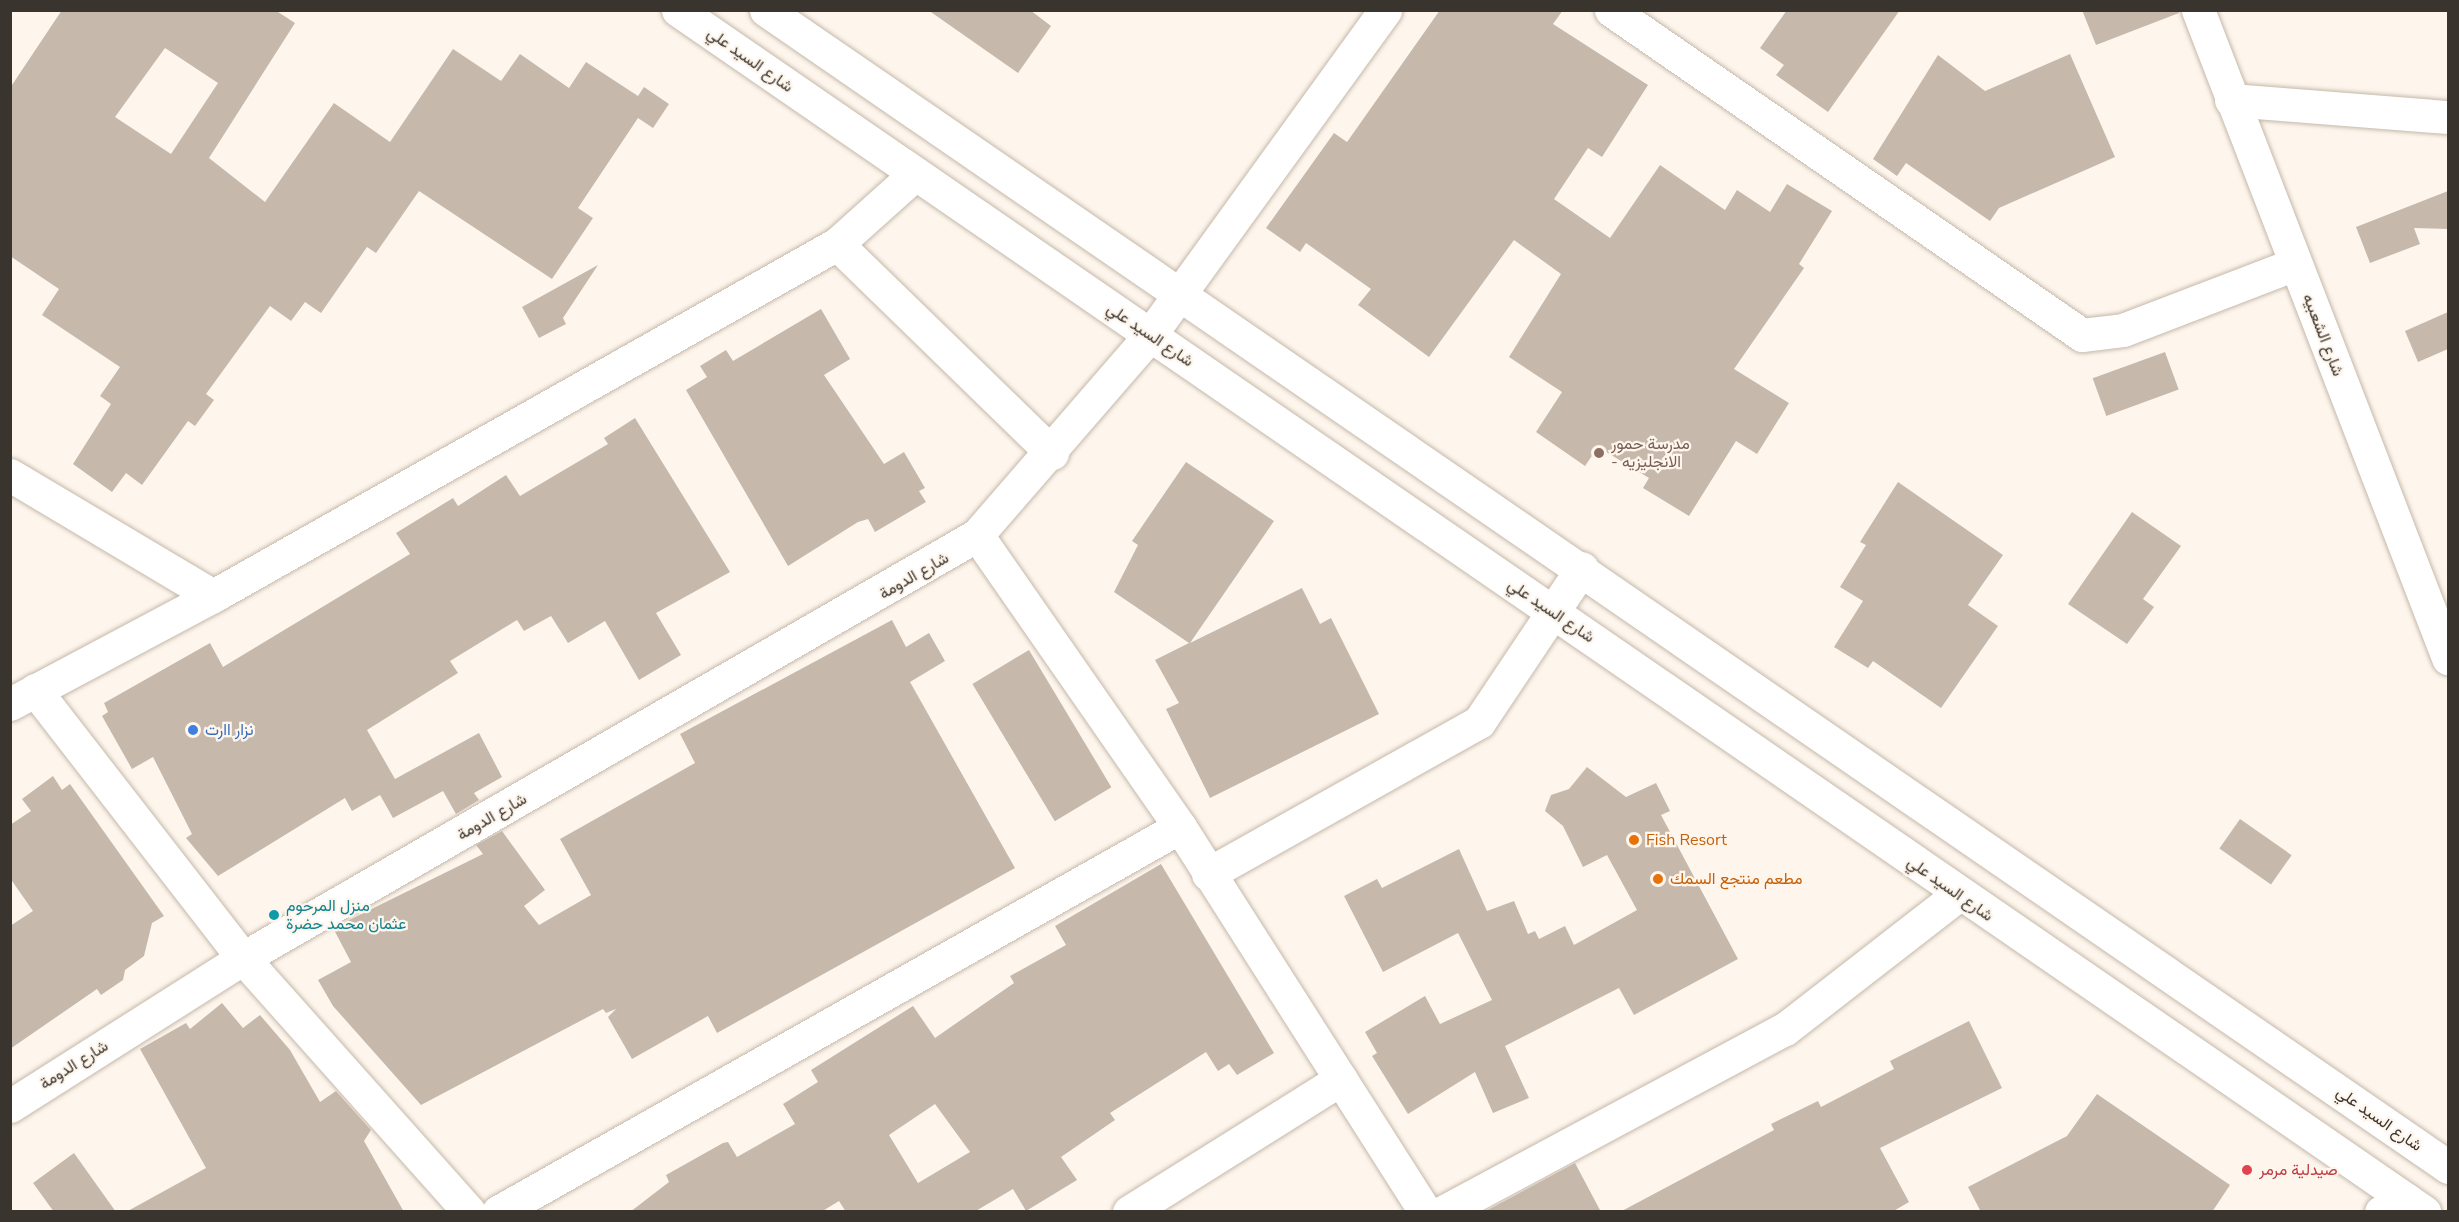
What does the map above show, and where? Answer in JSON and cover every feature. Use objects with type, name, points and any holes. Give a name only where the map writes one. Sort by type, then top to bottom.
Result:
[{"type":"street","name":"شارع السيد علي","points":[[678,10],[1553,613],[2403,1208]]},
{"type":"street","name":"شارع السيد علي","points":[[766,10],[1178,294],[1582,568],[2448,1167]]},
{"type":"street","name":"شارع الدومة","points":[[10,1106],[243,958],[977,535],[1052,453],[1150,335],[1385,10]]},
{"type":"street","points":[[1611,10],[2082,335],[2123,330],[2295,264]]},
{"type":"street","name":"شارع الشعبيه","points":[[2198,10],[2448,658]]},
{"type":"street","points":[[2232,100],[2448,117]]},
{"type":"street","points":[[469,1212],[243,958],[23,697],[213,596],[837,244],[915,174]]},
{"type":"street","points":[[837,244],[1052,453]]},
{"type":"street","points":[[10,475],[213,596]]},
{"type":"street","points":[[977,535],[1180,827],[1425,1212]]},
{"type":"street","points":[[1208,874],[1456,739],[1496,700],[1582,568]]},
{"type":"street","points":[[498,1212],[1180,827]]},
{"type":"street","points":[[1443,1212],[1785,1029],[1958,895]]},
{"type":"street","points":[[1129,1212],[1341,1079]]},
{"type":"building","points":[[62,10],[275,10],[295,23],[209,158],[265,202],[334,103],[390,142],[453,49],[501,81],[520,54],[569,88],[586,62],[638,96],[644,87],[669,104],[653,128],[638,118],[578,208],[593,218],[552,279],[419,191],[376,253],[367,247],[321,313],[305,302],[291,321],[270,306],[206,394],[214,400],[195,426],[188,421],[142,485],[126,473],[112,492],[73,464],[111,404],[100,396],[120,367],[42,315],[59,289],[10,256],[10,88]],"holes":[[[165,48],[218,83],[171,154],[115,117]]]},
{"type":"building","points":[[928,10],[1030,10],[1051,26],[1018,73]]},
{"type":"building","points":[[1440,10],[1563,10],[1553,24],[1648,85],[1602,157],[1588,148],[1554,199],[1610,238],[1660,165],[1725,210],[1737,190],[1770,212],[1787,184],[1832,211],[1799,264],[1804,268],[1734,369],[1789,403],[1757,454],[1736,441],[1689,516],[1643,488],[1649,478],[1598,447],[1585,466],[1536,432],[1562,392],[1509,357],[1561,274],[1514,240],[1429,357],[1358,305],[1371,289],[1306,243],[1300,252],[1266,228],[1334,133],[1347,142]]},
{"type":"building","points":[[1787,10],[1900,10],[1828,112],[1776,75],[1784,65],[1760,48]]},
{"type":"building","points":[[2082,10],[2179,10],[2179,13],[2096,45]]},
{"type":"building","points":[[2070,54],[2115,157],[1999,208],[1990,221],[1906,163],[1897,176],[1873,159],[1938,55],[1985,91]]},
{"type":"building","points":[[2448,191],[2448,229],[2414,228],[2420,244],[2370,263],[2356,227]]},
{"type":"building","points":[[598,265],[563,318],[566,324],[539,338],[522,307]]},
{"type":"building","points":[[821,309],[850,359],[824,375],[884,464],[904,452],[925,488],[919,491],[926,502],[875,532],[868,519],[858,522],[788,566],[686,390],[707,377],[700,366],[726,350],[733,361]]},
{"type":"building","points":[[2448,312],[2448,349],[2418,362],[2405,331]]},
{"type":"building","points":[[2165,352],[2179,390],[2106,416],[2093,378]]},
{"type":"building","points":[[635,418],[730,572],[656,613],[681,655],[639,680],[605,621],[568,643],[551,616],[524,631],[517,620],[450,661],[458,673],[367,730],[395,779],[479,733],[502,777],[474,793],[479,800],[456,814],[443,791],[393,818],[380,795],[352,811],[345,798],[218,876],[186,838],[192,834],[153,757],[132,769],[102,716],[108,712],[104,703],[210,643],[223,667],[410,554],[396,533],[453,498],[458,506],[506,475],[520,496],[608,444],[604,438]]},
{"type":"building","points":[[1186,462],[1274,521],[1190,643],[1302,588],[1320,624],[1331,618],[1379,714],[1210,798],[1166,709],[1179,703],[1155,660],[1189,643],[1114,592],[1138,545],[1132,541]]},
{"type":"building","points":[[1898,482],[2003,555],[1968,605],[1998,626],[1941,708],[1873,661],[1868,668],[1834,647],[1863,601],[1840,587],[1866,545],[1860,542]]},
{"type":"building","points":[[2132,512],[2181,546],[2143,599],[2154,607],[2127,644],[2068,604]]},
{"type":"building","points":[[892,620],[906,647],[929,633],[945,661],[910,682],[1015,868],[717,1033],[708,1016],[632,1059],[608,1017],[616,1009],[606,1013],[603,1009],[421,1105],[333,1006],[318,980],[351,962],[333,928],[483,854],[476,845],[502,831],[545,890],[524,906],[539,925],[591,895],[560,839],[695,763],[680,734]]},
{"type":"building","points":[[1029,650],[1111,787],[1055,821],[972,684]]},
{"type":"building","points":[[1587,767],[1626,797],[1656,783],[1670,811],[1661,815],[1738,959],[1634,1015],[1619,988],[1505,1046],[1529,1098],[1493,1113],[1475,1072],[1408,1114],[1372,1056],[1377,1053],[1365,1032],[1425,996],[1440,1024],[1492,1000],[1458,933],[1383,972],[1344,896],[1377,879],[1382,888],[1459,849],[1487,911],[1514,901],[1528,934],[1535,931],[1539,939],[1565,926],[1574,945],[1637,910],[1607,855],[1583,867],[1563,826],[1545,811],[1551,795],[1569,789]]},
{"type":"building","points":[[53,776],[62,790],[70,784],[164,916],[152,923],[144,956],[125,970],[123,980],[101,995],[97,989],[10,1049],[10,926],[33,911],[10,878],[10,825],[31,811],[22,799]]},
{"type":"building","points":[[2240,819],[2292,855],[2271,885],[2219,848]]},
{"type":"building","points":[[1161,864],[1274,1053],[1237,1075],[1229,1064],[1218,1071],[1206,1052],[1110,1113],[1115,1120],[1061,1157],[1077,1180],[1026,1211],[1013,1189],[974,1212],[846,1212],[839,1201],[821,1212],[630,1212],[669,1182],[666,1175],[723,1143],[728,1142],[737,1157],[795,1124],[783,1104],[818,1082],[811,1070],[913,1006],[935,1038],[1014,983],[1010,976],[1066,945],[1055,926]],"holes":[[[935,1104],[970,1152],[918,1183],[889,1135]]]},
{"type":"building","points":[[222,1003],[243,1028],[260,1015],[290,1050],[320,1102],[336,1091],[371,1130],[364,1141],[404,1212],[126,1212],[206,1168],[140,1049],[186,1023],[190,1029]]},
{"type":"building","points":[[1969,1021],[2002,1088],[1880,1148],[1909,1202],[1892,1212],[1620,1212],[1774,1130],[1771,1124],[1818,1101],[1821,1107],[1894,1069],[1890,1061]]},
{"type":"building","points":[[2097,1094],[2230,1185],[2212,1212],[1981,1212],[1968,1187],[2067,1136]]},
{"type":"building","points":[[74,1153],[116,1212],[54,1212],[33,1183]]},
{"type":"building","points":[[1575,1163],[1601,1212],[1484,1212]]},
{"type":"place","name":"مدرسة حمور - الانجليزيه","points":[[1599,453]]},
{"type":"place","name":"نزار اارت","points":[[193,730]]},
{"type":"place","name":"Fish Resort","points":[[1634,840]]},
{"type":"place","name":"مطعم منتجع السمك","points":[[1658,879]]},
{"type":"place","name":"منزل المرحوم عثمان محمد حضرة","points":[[274,915]]},
{"type":"place","name":"صيدلية مرمر","points":[[2247,1170]]}]
